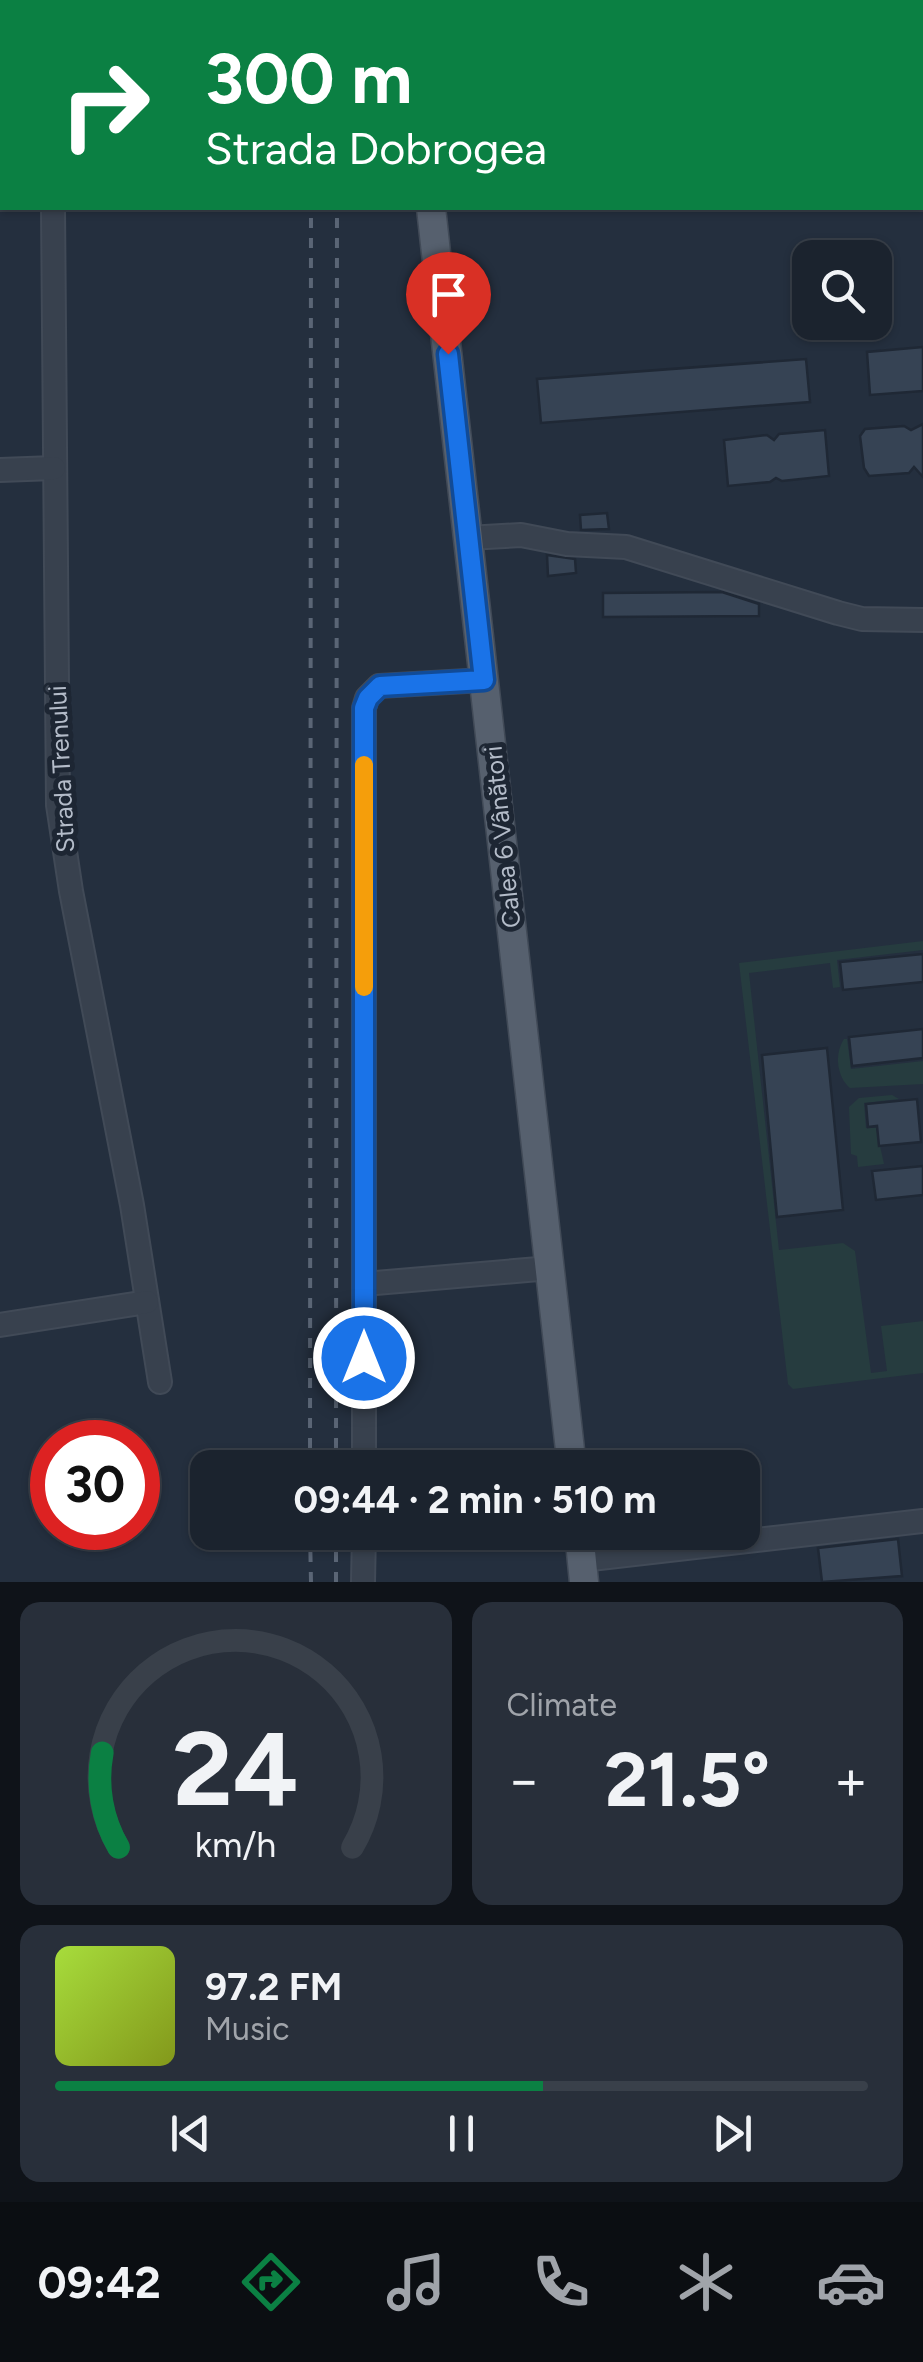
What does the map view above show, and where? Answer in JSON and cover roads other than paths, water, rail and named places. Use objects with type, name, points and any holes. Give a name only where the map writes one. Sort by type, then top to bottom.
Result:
[{"type":"main road","name":"Calea 6 Vânători","points":[[431,210],[570,1450]]},
{"type":"street","name":"Strada Trenului","points":[[54,210],[61,832],[132,1205],[160,1382]]},
{"type":"street","points":[[0,470],[54,468]]},
{"type":"street","points":[[468,538],[521,535],[567,544],[626,547],[838,614],[862,619],[923,620]]},
{"type":"street","points":[[364,1450],[364,708],[380,686],[484,680]]},
{"type":"street","points":[[364,1284],[550,1268]]},
{"type":"street","points":[[0,1325],[146,1302]]},
{"type":"street","points":[[582,1558],[923,1521]]},
{"type":"street","points":[[364,1550],[364,1582]]},
{"type":"railway","points":[[310,1450],[311,210]]},
{"type":"railway","points":[[336,1450],[337,210]]},
{"type":"railway","points":[[310,1550],[311,1582]]},
{"type":"railway","points":[[336,1550],[336,1582]]}]
